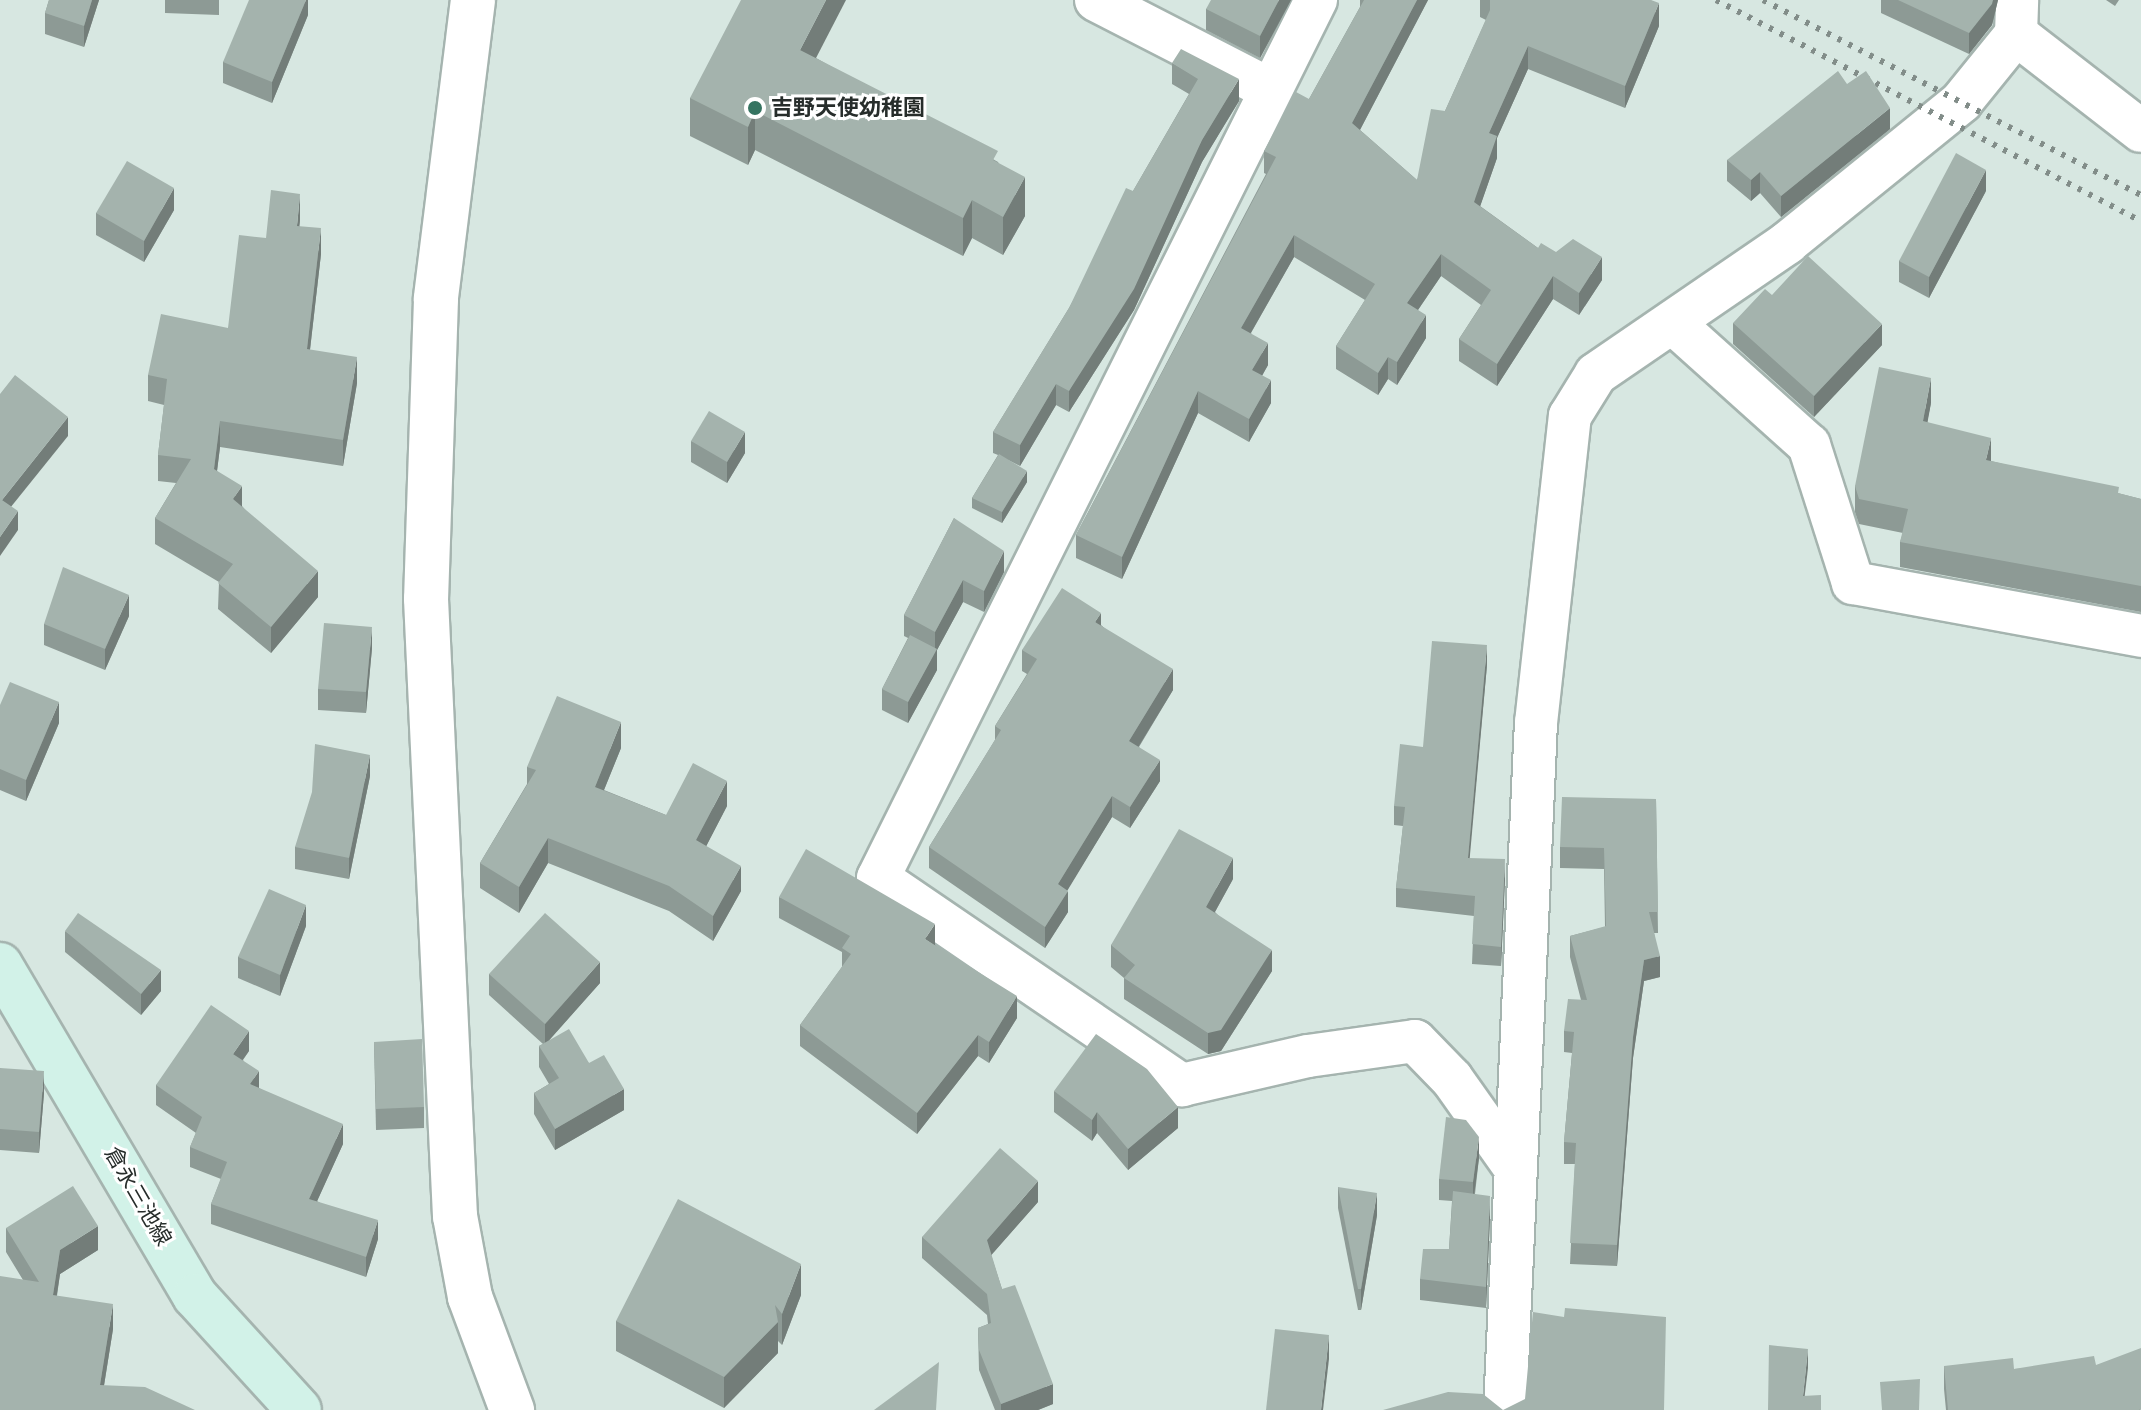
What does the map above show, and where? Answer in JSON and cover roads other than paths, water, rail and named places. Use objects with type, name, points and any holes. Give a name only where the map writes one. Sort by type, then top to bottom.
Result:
[{"type":"main road","name":"倉永三池線","points":[[0,965],[195,1296],[299,1410]]},
{"type":"street","points":[[473,0],[436,299],[426,599],[455,1216],[470,1297],[512,1410]]},
{"type":"street","points":[[1096,0],[1269,89]]},
{"type":"street","points":[[1316,0],[878,878],[1182,1085],[1308,1056],[1415,1041],[1452,1079],[1515,1168]]},
{"type":"street","points":[[1505,1410],[1536,723],[1570,416],[1596,374],[1674,324],[1944,117],[2016,17],[2141,131]]},
{"type":"street","points":[[1674,324],[1809,445],[1853,583],[2141,636]]},
{"type":"railway","points":[[1716,0],[2141,221]]},
{"type":"railway","points":[[1763,0],[2141,195]]},
{"type":"place","name":"吉野天使幼稚園","points":[[755,108]]}]
